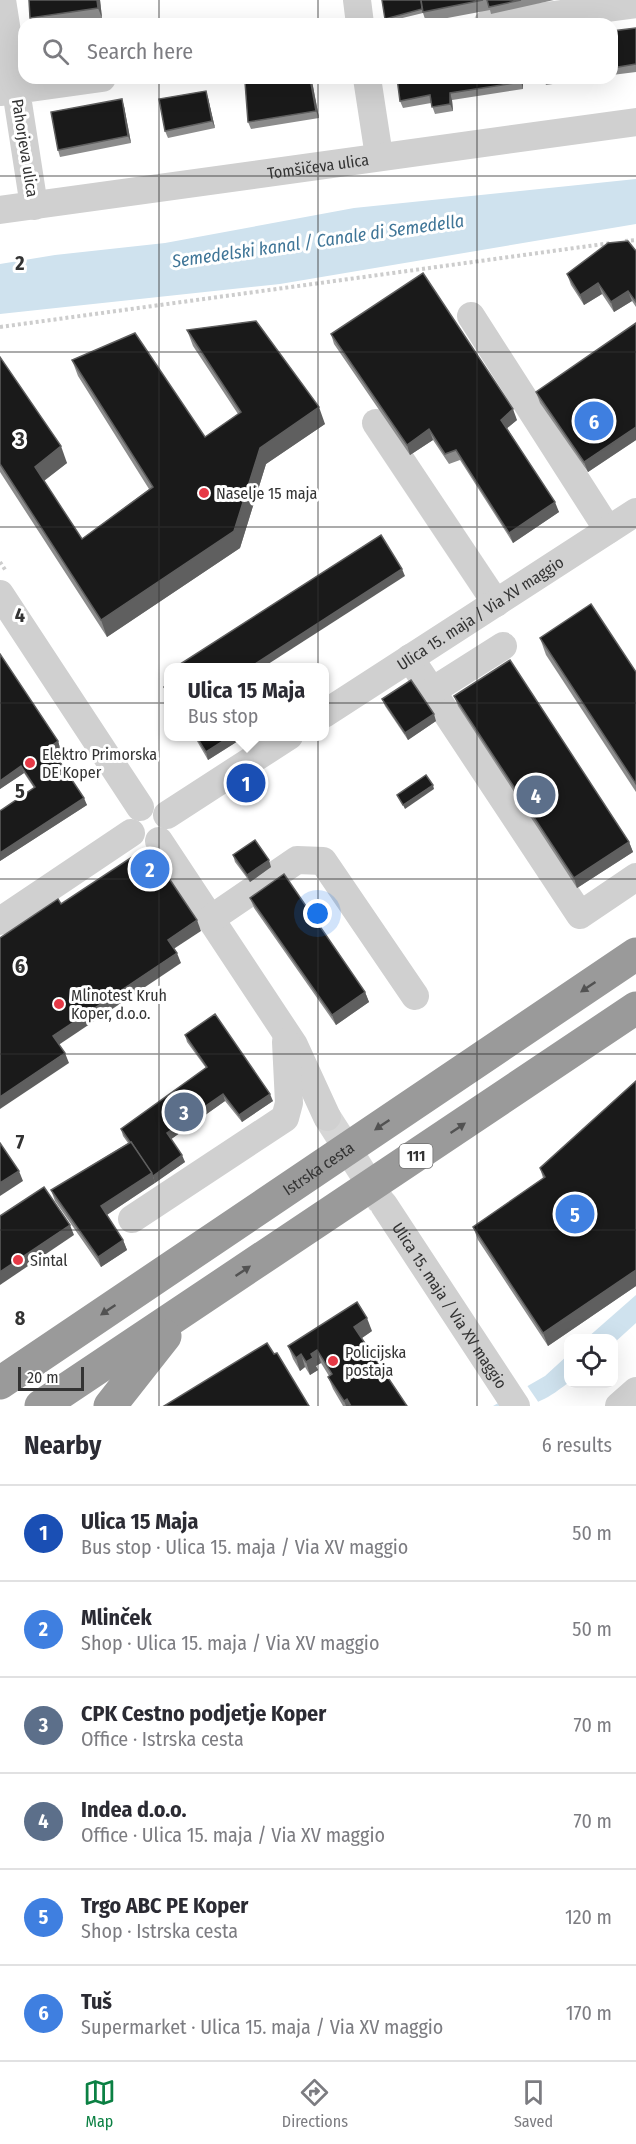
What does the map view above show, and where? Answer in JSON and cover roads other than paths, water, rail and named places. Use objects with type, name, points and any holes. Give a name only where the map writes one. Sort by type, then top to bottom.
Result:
[{"type":"highway","name":"Istrska cesta","points":[[0,1383],[636,954]]},
{"type":"highway","name":"111","points":[[41,1406],[636,1008]]},
{"type":"highway","points":[[110,1406],[141,1363],[194,1303]]},
{"type":"street","name":"Pahorjeva ulica","points":[[2,0],[8,91],[34,206]]},
{"type":"street","points":[[357,0],[359,18]]},
{"type":"street","points":[[532,18],[636,4]]},
{"type":"street","name":"Pahorjeva ulica","points":[[8,91],[59,84]]},
{"type":"street","points":[[368,84],[379,156]]},
{"type":"street","name":"Tomšičeva ulica","points":[[0,210],[636,122]]},
{"type":"street","points":[[471,315],[608,530]]},
{"type":"street","points":[[376,423],[496,603]]},
{"type":"street","name":"Ulica 15. maja / Via XV maggio","points":[[329,711],[636,512]]},
{"type":"street","points":[[0,594],[136,820],[144,843],[282,741]]},
{"type":"street","points":[[432,691],[503,646]]},
{"type":"street","points":[[410,658],[580,915],[636,877]]},
{"type":"street","points":[[0,921],[136,820]]},
{"type":"street","points":[[163,828],[212,918],[294,1045],[327,1117]]},
{"type":"street","points":[[212,918],[297,860],[323,861],[415,996]]},
{"type":"street","points":[[132,1219],[285,1118],[289,1103],[285,1031]]},
{"type":"street","name":"Ulica 15. maja / Via XV maggio","points":[[384,1205],[511,1400]]},
{"type":"street","points":[[620,1406],[636,1391]]},
{"type":"water","name":"Semedelski kanal / Canale di Semedella","points":[[636,179],[636,224],[280,284],[0,314],[0,264],[55,255],[165,243],[354,208]]},
{"type":"water","points":[[636,1295],[636,1323],[618,1339],[618,1334],[592,1334]]},
{"type":"water","points":[[564,1359],[564,1386],[558,1391],[526,1405],[493,1406],[545,1376]]},
{"type":"tunnel","points":[[327,1117],[382,1203]]},
{"type":"place","name":"Tuš","points":[[594,421]]},
{"type":"place","name":"Naselje 15 maja","points":[[204,493]]},
{"type":"place","name":"Elektro Primorska DE Koper","points":[[30,763]]},
{"type":"place","name":"Ulica 15 Maja","points":[[246,783]]},
{"type":"place","name":"Indea d.o.o.","points":[[536,795]]},
{"type":"place","name":"Mlinček","points":[[150,869]]},
{"type":"place","name":"Mlinotest Kruh Koper, d.o.o.","points":[[59,1004]]},
{"type":"place","name":"CPK Cestno podjetje Koper","points":[[184,1112]]},
{"type":"place","name":"Trgo ABC PE Koper","points":[[575,1214]]},
{"type":"place","name":"Sintal","points":[[18,1260]]},
{"type":"place","name":"Policijska postaja","points":[[333,1361]]}]
